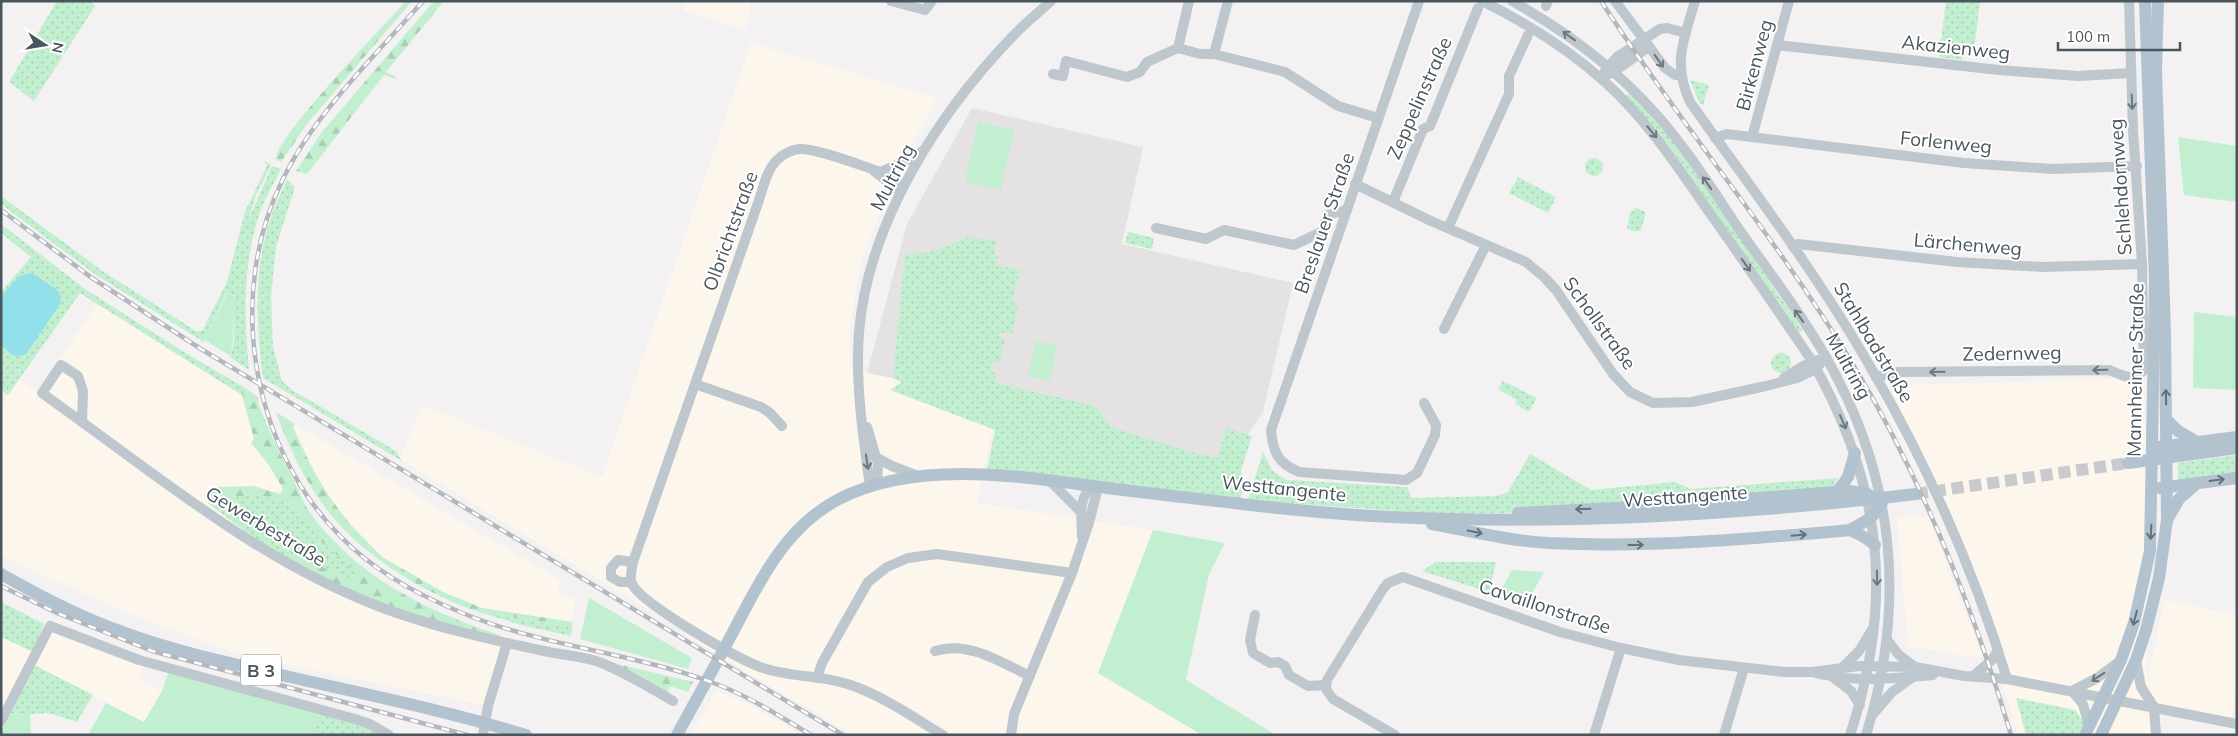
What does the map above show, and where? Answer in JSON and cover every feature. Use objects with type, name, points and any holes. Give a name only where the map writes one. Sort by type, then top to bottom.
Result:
[{"type":"main road","name":"Mannheimer Straße","points":[[2087,731],[2105,697],[2121,660],[2134,622],[2150,551],[2155,281],[2145,1]]},
{"type":"main road","name":"Mannheimer Straße","points":[[2100,735],[2119,700],[2136,660],[2159,578],[2167,520],[2167,420],[2156,70],[2158,1]]},
{"type":"main road","points":[[2167,420],[2178,431],[2197,442]]},
{"type":"main road","points":[[2152,450],[2237,437]]},
{"type":"main road","points":[[2128,463],[2237,448]]},
{"type":"main road","points":[[1837,492],[1848,477],[1855,453]]},
{"type":"main road","name":"Westtangente","points":[[677,735],[765,572],[791,535],[812,516],[838,500],[874,485],[918,476],[985,476],[1050,480],[1270,506],[1392,517],[1548,521],[1637,519],[1771,510],[1916,494]]},
{"type":"main road","points":[[2152,488],[2237,478]]},
{"type":"main road","points":[[2167,520],[2180,499],[2197,483]]},
{"type":"main road","points":[[1392,517],[1518,540],[1547,543],[1638,545],[1850,530],[1868,522],[1882,503],[1863,491],[1670,505],[1540,511],[1467,518]]},
{"type":"main road","points":[[1850,530],[1875,545]]},
{"type":"main road","name":"B 3","points":[[1,574],[87,618],[158,644],[484,729],[526,735]]},
{"type":"street","points":[[890,1],[925,10],[932,1]]},
{"type":"street","name":"Multring","points":[[874,485],[863,437],[858,376],[859,340],[865,290],[879,242],[902,191],[962,94],[1012,36],[1051,1]]},
{"type":"street","points":[[1178,48],[1189,1]]},
{"type":"street","points":[[1214,54],[1228,1]]},
{"type":"street","name":"Breslauer Straße","points":[[1409,27],[1413,1]]},
{"type":"street","name":"Breslauer Straße","points":[[1419,1],[1271,430],[1272,447],[1279,459],[1288,467],[1300,472],[1406,480],[1417,473],[1435,435],[1436,425],[1424,403]]},
{"type":"street","name":"Multring","points":[[1512,1],[1568,35],[1608,73],[1657,115],[1681,145],[1826,357],[1858,420],[1869,449],[1886,522],[1891,587],[1888,641],[1884,666],[1866,735]]},
{"type":"street","points":[[1615,1],[1668,72],[1680,75],[1680,54],[1694,1]]},
{"type":"street","name":"Birkenweg","points":[[1752,137],[1789,1]]},
{"type":"street","name":"Schlehdornweg","points":[[2129,1],[2131,73],[2142,264],[2144,370]]},
{"type":"street","name":"Multring","points":[[1480,4],[1534,28],[1585,65],[1608,73],[1637,114],[1669,153],[1814,365],[1841,417],[1855,453],[1868,522],[1875,545],[1877,598],[1869,666],[1860,705],[1850,735]]},
{"type":"street","name":"Zeppelinstraße","points":[[1393,202],[1423,129],[1430,126],[1480,4]]},
{"type":"street","points":[[1608,73],[1617,56],[1646,43],[1660,29],[1667,28],[1686,33]]},
{"type":"street","points":[[1448,228],[1509,94],[1509,76],[1528,35]]},
{"type":"street","name":"Akazienweg","points":[[1777,45],[1999,70],[2078,76],[2131,73]]},
{"type":"street","points":[[1053,74],[1062,76],[1066,61],[1127,77],[1140,72],[1147,62],[1178,48],[1200,54],[1214,54],[1285,72],[1338,106],[1378,118]]},
{"type":"street","name":"Stahlbadstraße","points":[[1680,75],[1690,102],[1829,300],[1876,377],[1913,444],[1978,591],[2007,679]]},
{"type":"street","name":"Forlenweg","points":[[1715,138],[1727,134],[1974,163],[2052,168],[2137,166]]},
{"type":"street","points":[[877,171],[908,160],[927,148]]},
{"type":"street","name":"Olbrichtstraße","points":[[631,582],[633,562],[763,187],[769,172],[777,160],[792,151],[801,149],[815,151],[877,171],[902,191]]},
{"type":"street","name":"Schollstraße","points":[[1356,184],[1448,228],[1526,262],[1556,290],[1613,374],[1630,392],[1652,403],[1692,402],[1779,382],[1826,357]]},
{"type":"street","points":[[1156,228],[1206,240],[1224,230],[1294,245],[1323,232],[1327,215],[1347,210]]},
{"type":"street","name":"Lärchenweg","points":[[1793,247],[1798,244],[1957,262],[2043,267],[2142,264]]},
{"type":"street","points":[[1444,329],[1486,245]]},
{"type":"street","name":"Gewerbestraße","points":[[82,422],[83,391],[81,384],[78,376],[62,365],[42,393],[82,422],[201,508],[283,562],[392,612],[465,633],[597,662],[629,676],[673,701]]},
{"type":"street","name":"Zedernweg","points":[[1876,377],[1899,372],[2109,370],[2135,378],[2144,370]]},
{"type":"street","points":[[695,384],[761,407],[770,413],[782,426]]},
{"type":"street","name":"Multring","points":[[862,412],[877,458],[879,471],[874,485]]},
{"type":"street","points":[[877,458],[918,476]]},
{"type":"street","points":[[1050,480],[1081,512]]},
{"type":"street","points":[[1082,542],[1081,512],[1084,494],[1096,486]]},
{"type":"street","points":[[1011,735],[1014,714],[1072,574],[1096,486]]},
{"type":"street","points":[[817,678],[822,663],[868,582],[887,566],[921,555],[936,554],[1072,574]]},
{"type":"street","points":[[633,562],[618,560],[611,568],[611,577],[616,581],[631,582],[639,592],[670,615],[742,660],[764,668],[857,687],[943,735]]},
{"type":"street","name":"Cavaillonstraße","points":[[1326,685],[1383,590],[1388,583],[1403,577],[1557,631],[1621,648],[1679,660],[1744,668],[1812,672],[1834,678],[1881,678],[1914,672]]},
{"type":"street","points":[[1255,615],[1250,640],[1253,652],[1270,663],[1278,662],[1285,666],[1289,675],[1308,686],[1326,685],[1328,694],[1334,699],[1395,735]]},
{"type":"street","points":[[1843,667],[1859,651],[1875,625]]},
{"type":"street","points":[[1,721],[50,626],[139,660],[355,719],[370,724],[389,735]]},
{"type":"street","points":[[1872,716],[1892,692],[1914,672],[1893,650],[1888,641]]},
{"type":"street","points":[[475,735],[484,729],[507,642]]},
{"type":"street","points":[[935,651],[949,648],[979,653],[1030,676]]},
{"type":"street","points":[[1594,735],[1621,648]]},
{"type":"street","points":[[1973,676],[1992,660],[1998,650]]},
{"type":"street","points":[[2072,691],[2097,678],[2121,660]]},
{"type":"street","name":"Mannheimer Straße","points":[[2136,660],[2141,686],[2154,707]]},
{"type":"street","name":"Cavaillonstraße","points":[[1812,672],[1843,667],[1884,666],[1914,672],[2007,679],[2237,724]]},
{"type":"street","points":[[1724,735],[1744,668]]},
{"type":"street","name":"Cavaillonstraße","points":[[1834,678],[1851,691],[1860,705]]},
{"type":"street","name":"Mannheimer Straße","points":[[2072,691],[2083,704],[2087,731]]},
{"type":"street","points":[[2154,707],[2156,735]]},
{"type":"shaded area","points":[[685,1],[751,1],[746,30],[683,10]]},
{"type":"shaded area","points":[[751,43],[937,98],[892,182],[861,262],[850,328],[850,369],[893,378],[993,427],[977,503],[1153,530],[1098,673],[1202,735],[854,735],[737,667],[667,621],[399,459],[423,405],[602,477]]},
{"type":"shaded area","points":[[972,108],[1143,147],[1122,244],[1293,283],[1263,412],[1230,462],[993,427],[893,378],[867,373],[907,224]]},
{"type":"shaded area","points":[[97,305],[106,308],[242,395],[254,440],[284,489],[280,494],[253,486],[207,499],[209,504],[258,541],[291,561],[499,638],[501,635],[513,639],[494,707],[243,656],[137,617],[1,556],[1,406],[18,379],[37,391]]},
{"type":"shaded area","points":[[2143,378],[2149,520],[2145,564],[2147,681],[2165,600],[2237,615],[2237,688],[2230,725],[2158,710],[2158,735],[2018,735],[1988,637],[1942,518],[1874,386]]},
{"type":"shaded area","points":[[295,424],[562,581],[557,591],[575,600],[573,622],[482,608],[443,592],[382,557],[350,524],[330,498],[302,448],[293,426]]},
{"type":"shaded area","points":[[1927,516],[1983,657],[1968,657],[1908,646],[1897,518]]},
{"type":"shaded area","points":[[44,624],[144,665],[140,680],[162,691],[144,722],[34,665],[1,731],[1,637],[33,652]]},
{"type":"shaded area","points":[[716,691],[749,704],[801,735],[691,735]]},
{"type":"green space","points":[[57,1],[90,1],[95,6],[34,101],[9,82]]},
{"type":"green space","points":[[406,1],[412,1],[307,124],[281,162],[276,159],[293,128]]},
{"type":"green space","points":[[434,1],[444,1],[386,72],[397,79],[384,75],[307,174],[296,171],[322,132]]},
{"type":"green space","points":[[1946,1],[1980,1],[1974,49],[1964,48],[1962,60],[1939,57]]},
{"type":"green space","points":[[1690,80],[1709,85],[1703,105],[1700,104]]},
{"type":"green space","points":[[1630,92],[1675,143],[1803,330],[1798,334],[1670,147],[1625,96]]},
{"type":"green space","points":[[978,122],[1014,130],[1001,190],[965,182]]},
{"type":"green space","points":[[2178,137],[2237,146],[2237,202],[2184,195]]},
{"type":"green space","points":[[238,146],[271,165],[256,195],[248,221],[272,166],[281,169],[262,207],[251,247],[246,288],[249,370],[230,357],[234,343],[234,295],[226,293],[204,342],[96,275],[1,204],[1,196],[104,272],[196,331],[202,331],[227,282],[245,212],[267,166],[264,161]]},
{"type":"green space","points":[[1594,158],[1602,163],[1603,167],[1598,175],[1594,176],[1586,171],[1585,167],[1590,159]]},
{"type":"green space","points":[[1518,177],[1556,197],[1548,213],[1509,193]]},
{"type":"green space","points":[[287,179],[294,186],[294,190],[276,247],[271,296],[273,347],[282,381],[292,390],[396,451],[402,461],[263,378],[258,316],[259,275],[266,234]]},
{"type":"green space","points":[[1636,208],[1646,212],[1641,230],[1634,231],[1627,228],[1630,213]]},
{"type":"green space","points":[[1,224],[85,289],[187,354],[247,389],[242,395],[80,293],[8,395],[1,389],[1,292],[31,257],[1,233]]},
{"type":"green space","points":[[1128,232],[1154,238],[1152,249],[1125,243]]},
{"type":"green space","points":[[968,237],[997,241],[994,255],[998,257],[996,265],[1020,270],[1012,302],[1018,304],[1012,334],[1000,332],[999,338],[1005,339],[999,363],[992,362],[991,372],[997,373],[995,383],[1096,406],[1111,427],[1187,451],[1218,458],[1226,428],[1252,436],[1241,471],[1244,485],[1240,501],[987,470],[995,430],[890,390],[902,382],[893,378],[905,254],[922,253],[937,249]]},
{"type":"green space","points":[[227,293],[234,296],[233,342],[230,356],[205,340]]},
{"type":"green space","points":[[2194,312],[2237,317],[2237,390],[2193,388]]},
{"type":"green space","points":[[1036,341],[1057,345],[1050,381],[1028,376]]},
{"type":"green space","points":[[1781,353],[1788,356],[1791,363],[1788,370],[1781,373],[1774,370],[1771,363],[1774,356]]},
{"type":"green space","points":[[1503,381],[1537,398],[1529,412],[1515,404],[1517,400],[1498,389]]},
{"type":"green space","points":[[247,389],[259,398],[258,403],[266,424],[304,503],[329,536],[372,574],[396,590],[447,615],[500,635],[499,638],[430,621],[346,589],[291,561],[296,553],[346,579],[358,573],[321,541],[291,505],[270,497],[252,495],[207,499],[217,487],[253,486],[280,494],[283,489],[269,465],[251,443],[254,439],[242,395]]},
{"type":"green space","points":[[276,412],[295,424],[293,427],[314,472],[330,498],[350,524],[382,557],[443,592],[482,608],[573,622],[572,627],[479,612],[415,583],[373,555],[338,523],[316,495],[297,461]]},
{"type":"green space","points":[[1263,452],[1272,470],[1286,480],[1407,487],[1412,498],[1496,496],[1508,492],[1530,454],[1591,490],[1676,482],[1690,489],[1838,478],[1830,490],[1502,513],[1427,513],[1248,500]]},
{"type":"green space","points":[[2237,455],[2237,473],[2178,481],[2178,463]]},
{"type":"green space","points":[[252,495],[270,497],[291,505],[321,541],[359,573],[346,579],[296,554],[291,561],[258,541],[208,503],[207,499]]},
{"type":"green space","points":[[1153,530],[1225,543],[1209,574],[1186,680],[1276,735],[1202,735],[1098,673]]},
{"type":"green space","points":[[1436,562],[1496,562],[1489,592],[1422,571]]},
{"type":"green space","points":[[1512,570],[1544,572],[1525,606],[1498,596]]},
{"type":"green space","points":[[589,598],[692,658],[688,669],[580,639]]},
{"type":"green space","points":[[1,602],[44,624],[33,652],[1,637]]},
{"type":"green space","points":[[480,612],[572,627],[571,636],[521,625]]},
{"type":"green space","points":[[597,659],[693,682],[688,692],[670,686],[667,693]]},
{"type":"green space","points":[[34,665],[93,695],[77,722],[49,713],[11,713]]},
{"type":"green space","points":[[170,669],[320,711],[313,735],[88,735],[106,703],[144,722],[162,691]]},
{"type":"green space","points":[[2016,698],[2075,710],[2084,723],[2078,735],[2026,735]]},
{"type":"green space","points":[[320,711],[359,724],[381,735],[313,735]]},
{"type":"green space","points":[[11,713],[30,714],[31,735],[1,735],[1,731]]},
{"type":"water","points":[[32,273],[57,290],[61,296],[60,304],[26,354],[18,356],[10,353],[1,345],[1,297],[19,276]]},
{"type":"tunnel","points":[[1916,494],[2128,463]]},
{"type":"railway","points":[[423,1],[347,86],[311,131],[283,179],[265,224],[255,271],[252,319],[256,367],[268,414],[286,458],[310,500],[341,537],[367,561],[412,589],[490,624],[648,663],[711,682],[750,699],[811,735]]},
{"type":"railway","points":[[1601,1],[1631,47],[1791,269],[1822,315],[1877,405],[1923,496],[1943,543],[1980,638],[2011,735]]},
{"type":"railway","points":[[1,210],[92,278],[201,349],[843,735]]},
{"type":"railway","points":[[1,586],[57,613],[152,651],[467,735]]}]
